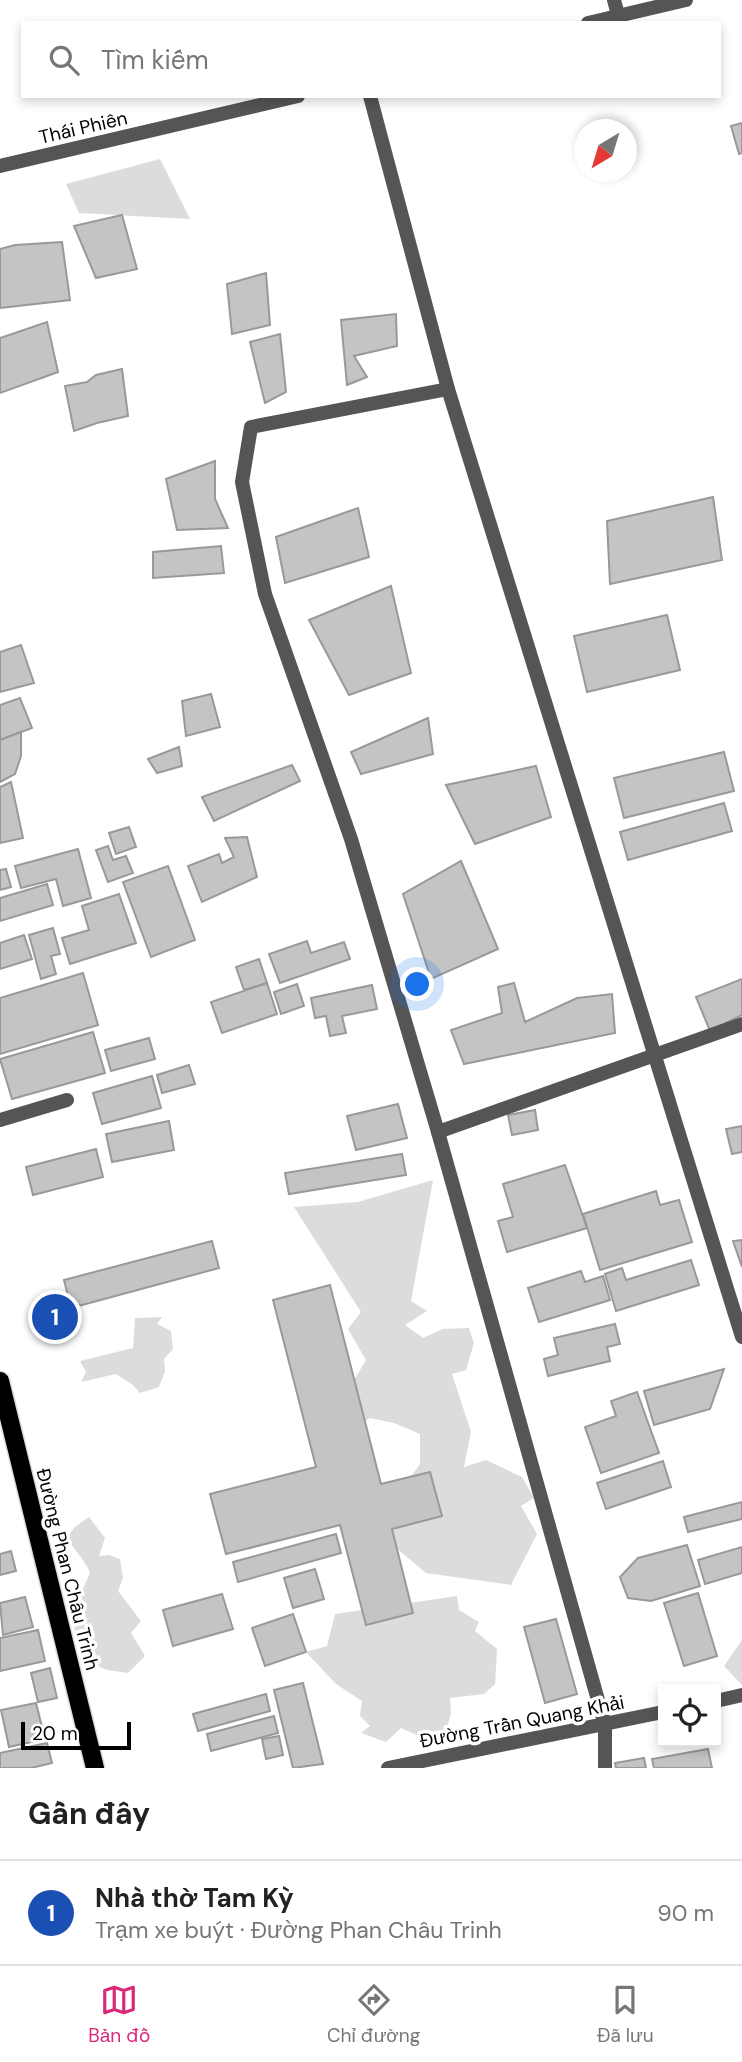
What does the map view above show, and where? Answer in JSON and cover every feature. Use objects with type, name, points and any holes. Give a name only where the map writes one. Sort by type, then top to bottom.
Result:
[{"type":"main road","name":"Đường Phan Châu Trinh","points":[[0,1381],[95,1768]]},
{"type":"street","points":[[614,0],[618,15]]},
{"type":"street","points":[[596,21],[686,0]]},
{"type":"street","name":"Thái Phiên","points":[[0,166],[289,98]]},
{"type":"street","points":[[371,98],[448,389],[742,1337]]},
{"type":"street","points":[[448,389],[251,427],[242,482],[265,594],[351,839],[438,1132],[605,1725],[605,1768]]},
{"type":"street","points":[[438,1132],[742,1024]]},
{"type":"street","points":[[0,1120],[67,1100]]},
{"type":"street","points":[[721,1700],[742,1695]]},
{"type":"street","name":"Đường Trần Quang Khải","points":[[387,1768],[658,1713]]},
{"type":"shaded area","points":[[160,159],[190,219],[79,213],[66,184]]},
{"type":"shaded area","points":[[433,1180],[411,1301],[427,1311],[405,1325],[423,1338],[443,1329],[469,1328],[474,1343],[466,1370],[452,1374],[471,1432],[464,1467],[486,1460],[522,1477],[534,1498],[521,1506],[537,1534],[511,1585],[426,1573],[370,1526],[359,1508],[413,1474],[420,1464],[420,1434],[394,1423],[370,1418],[346,1433],[350,1387],[366,1360],[348,1329],[361,1312],[294,1207],[358,1202]]},
{"type":"shaded area","points":[[162,1317],[157,1324],[171,1331],[173,1349],[164,1359],[165,1371],[159,1387],[140,1393],[116,1374],[81,1382],[86,1372],[80,1361],[133,1348],[135,1318]]},
{"type":"shaded area","points":[[89,1517],[105,1538],[99,1556],[109,1555],[120,1559],[123,1578],[118,1591],[141,1621],[131,1633],[145,1656],[128,1673],[107,1670],[86,1661],[86,1646],[74,1628],[74,1610],[90,1573],[67,1537]]},
{"type":"shaded area","points":[[457,1596],[459,1610],[479,1622],[475,1631],[497,1649],[495,1684],[484,1694],[450,1698],[451,1714],[446,1731],[430,1741],[401,1728],[386,1742],[361,1733],[370,1726],[360,1716],[362,1701],[336,1684],[306,1652],[327,1646],[335,1614]]},
{"type":"shaded area","points":[[742,1640],[742,1685],[724,1666]]},
{"type":"building","points":[[742,123],[742,153],[739,154],[731,126]]},
{"type":"building","points":[[122,215],[137,269],[96,278],[74,226]]},
{"type":"building","points":[[62,242],[70,300],[0,308],[0,249],[15,245]]},
{"type":"building","points":[[266,273],[270,325],[232,334],[227,284]]},
{"type":"building","points":[[396,314],[397,346],[354,356],[367,377],[347,385],[341,320]]},
{"type":"building","points":[[47,322],[58,372],[0,393],[0,338]]},
{"type":"building","points":[[280,334],[286,392],[265,403],[250,342]]},
{"type":"building","points":[[122,369],[128,416],[74,431],[65,386],[87,382],[96,375]]},
{"type":"building","points":[[215,461],[215,499],[228,528],[177,530],[166,479]]},
{"type":"building","points":[[713,497],[722,560],[610,584],[607,521]]},
{"type":"building","points":[[358,508],[369,557],[285,583],[276,537]]},
{"type":"building","points":[[221,546],[224,573],[153,578],[153,552]]},
{"type":"building","points":[[391,586],[411,673],[349,695],[309,620]]},
{"type":"building","points":[[667,615],[680,670],[587,692],[574,636]]},
{"type":"building","points":[[21,645],[34,683],[0,692],[0,652]]},
{"type":"building","points":[[211,694],[220,727],[186,736],[182,701]]},
{"type":"building","points":[[20,698],[32,728],[0,740],[0,705]]},
{"type":"building","points":[[428,718],[433,754],[361,774],[351,752]]},
{"type":"building","points":[[21,732],[21,756],[15,774],[0,782],[0,740]]},
{"type":"building","points":[[179,747],[182,766],[157,773],[148,759]]},
{"type":"building","points":[[724,752],[734,791],[624,818],[614,778]]},
{"type":"building","points":[[292,765],[300,781],[214,821],[202,797]]},
{"type":"building","points":[[536,766],[551,817],[475,844],[446,785]]},
{"type":"building","points":[[11,782],[23,838],[0,843],[0,787]]},
{"type":"building","points":[[724,803],[732,831],[628,860],[620,832]]},
{"type":"building","points":[[129,827],[136,847],[116,854],[109,833]]},
{"type":"building","points":[[247,837],[257,877],[202,902],[188,866],[219,854],[222,863],[234,857],[225,838]]},
{"type":"building","points":[[108,846],[113,860],[126,856],[133,873],[108,882],[96,850]]},
{"type":"building","points":[[78,849],[91,898],[63,906],[56,879],[21,888],[15,866]]},
{"type":"building","points":[[461,861],[498,949],[431,979],[403,894]]},
{"type":"building","points":[[168,866],[195,940],[151,957],[123,882]]},
{"type":"building","points":[[6,869],[11,887],[0,890],[0,870]]},
{"type":"building","points":[[47,884],[53,905],[0,921],[0,898]]},
{"type":"building","points":[[119,894],[136,943],[70,964],[62,938],[89,930],[82,906]]},
{"type":"building","points":[[53,928],[60,954],[51,956],[56,974],[41,979],[29,935]]},
{"type":"building","points":[[24,935],[32,959],[0,969],[0,943]]},
{"type":"building","points":[[307,941],[311,953],[344,942],[350,959],[280,983],[269,954]]},
{"type":"building","points":[[259,959],[267,983],[244,990],[236,967]]},
{"type":"building","points":[[83,973],[98,1025],[0,1054],[0,998]]},
{"type":"building","points":[[742,979],[742,1015],[710,1031],[696,997]]},
{"type":"building","points":[[267,983],[277,1014],[222,1033],[211,1002]]},
{"type":"building","points":[[514,983],[525,1022],[577,998],[612,994],[615,1033],[464,1064],[451,1030],[502,1013],[498,987]]},
{"type":"building","points":[[297,984],[304,1006],[281,1014],[274,992]]},
{"type":"building","points":[[372,985],[377,1009],[342,1016],[346,1033],[330,1036],[326,1016],[315,1018],[311,998]]},
{"type":"building","points":[[93,1032],[105,1073],[12,1099],[0,1059]]},
{"type":"building","points":[[149,1038],[155,1059],[111,1071],[105,1050]]},
{"type":"building","points":[[189,1065],[195,1084],[162,1093],[157,1075]]},
{"type":"building","points":[[152,1076],[161,1108],[102,1124],[93,1093]]},
{"type":"building","points":[[398,1104],[407,1138],[356,1150],[347,1116]]},
{"type":"building","points":[[535,1110],[538,1130],[512,1135],[508,1115]]},
{"type":"building","points":[[169,1121],[174,1150],[112,1162],[106,1134]]},
{"type":"building","points":[[742,1126],[742,1152],[732,1154],[726,1129]]},
{"type":"building","points":[[96,1149],[103,1177],[33,1195],[26,1167]]},
{"type":"building","points":[[402,1154],[406,1175],[289,1194],[285,1173]]},
{"type":"building","points":[[565,1165],[587,1228],[507,1252],[498,1221],[513,1217],[503,1184]]},
{"type":"building","points":[[656,1191],[660,1205],[679,1200],[692,1242],[600,1270],[583,1214]]},
{"type":"building","points":[[742,1240],[742,1267],[733,1241]]},
{"type":"building","points":[[212,1241],[219,1268],[71,1308],[64,1280]]},
{"type":"building","points":[[691,1260],[699,1285],[616,1311],[605,1274],[622,1268],[626,1280]]},
{"type":"building","points":[[581,1271],[585,1282],[603,1276],[610,1300],[539,1322],[528,1288]]},
{"type":"building","points":[[330,1285],[381,1484],[430,1472],[442,1516],[392,1529],[413,1613],[366,1625],[340,1525],[226,1554],[210,1494],[316,1467],[273,1300]]},
{"type":"building","points":[[615,1324],[620,1344],[607,1347],[610,1361],[548,1376],[544,1359],[558,1355],[554,1338]]},
{"type":"building","points":[[724,1369],[710,1409],[654,1425],[644,1391]]},
{"type":"building","points":[[637,1392],[659,1453],[601,1473],[585,1427],[616,1416],[611,1401]]},
{"type":"building","points":[[663,1461],[671,1487],[606,1509],[597,1483]]},
{"type":"building","points":[[742,1502],[742,1519],[688,1532],[684,1517]]},
{"type":"building","points":[[336,1534],[341,1553],[238,1582],[233,1562]]},
{"type":"building","points":[[687,1545],[700,1586],[651,1601],[628,1598],[620,1577],[638,1558]]},
{"type":"building","points":[[742,1547],[742,1573],[705,1584],[698,1560]]},
{"type":"building","points":[[11,1551],[16,1571],[0,1575],[0,1554]]},
{"type":"building","points":[[315,1569],[324,1599],[293,1608],[284,1578]]},
{"type":"building","points":[[698,1593],[717,1656],[684,1666],[664,1603]]},
{"type":"building","points":[[222,1594],[233,1629],[173,1646],[163,1610]]},
{"type":"building","points":[[25,1597],[33,1627],[3,1635],[0,1603]]},
{"type":"building","points":[[293,1614],[306,1652],[265,1666],[252,1628]]},
{"type":"building","points":[[556,1619],[577,1694],[545,1703],[524,1627]]},
{"type":"building","points":[[38,1630],[45,1661],[0,1671],[0,1638]]},
{"type":"building","points":[[50,1668],[57,1698],[38,1702],[31,1673]]},
{"type":"building","points":[[303,1683],[323,1764],[293,1768],[274,1690]]},
{"type":"building","points":[[266,1694],[270,1711],[198,1731],[193,1714]]},
{"type":"building","points":[[36,1703],[45,1739],[9,1747],[1,1710]]},
{"type":"building","points":[[274,1716],[278,1733],[211,1751],[207,1734]]},
{"type":"building","points":[[279,1736],[283,1755],[266,1759],[262,1739]]},
{"type":"building","points":[[47,1743],[52,1763],[31,1768],[0,1768],[0,1753]]},
{"type":"building","points":[[708,1749],[712,1768],[654,1768],[652,1759]]},
{"type":"building","points":[[644,1758],[646,1768],[616,1768],[615,1763]]},
{"type":"place","name":"Nhà thờ Tam Kỳ","points":[[55,1317]]}]
